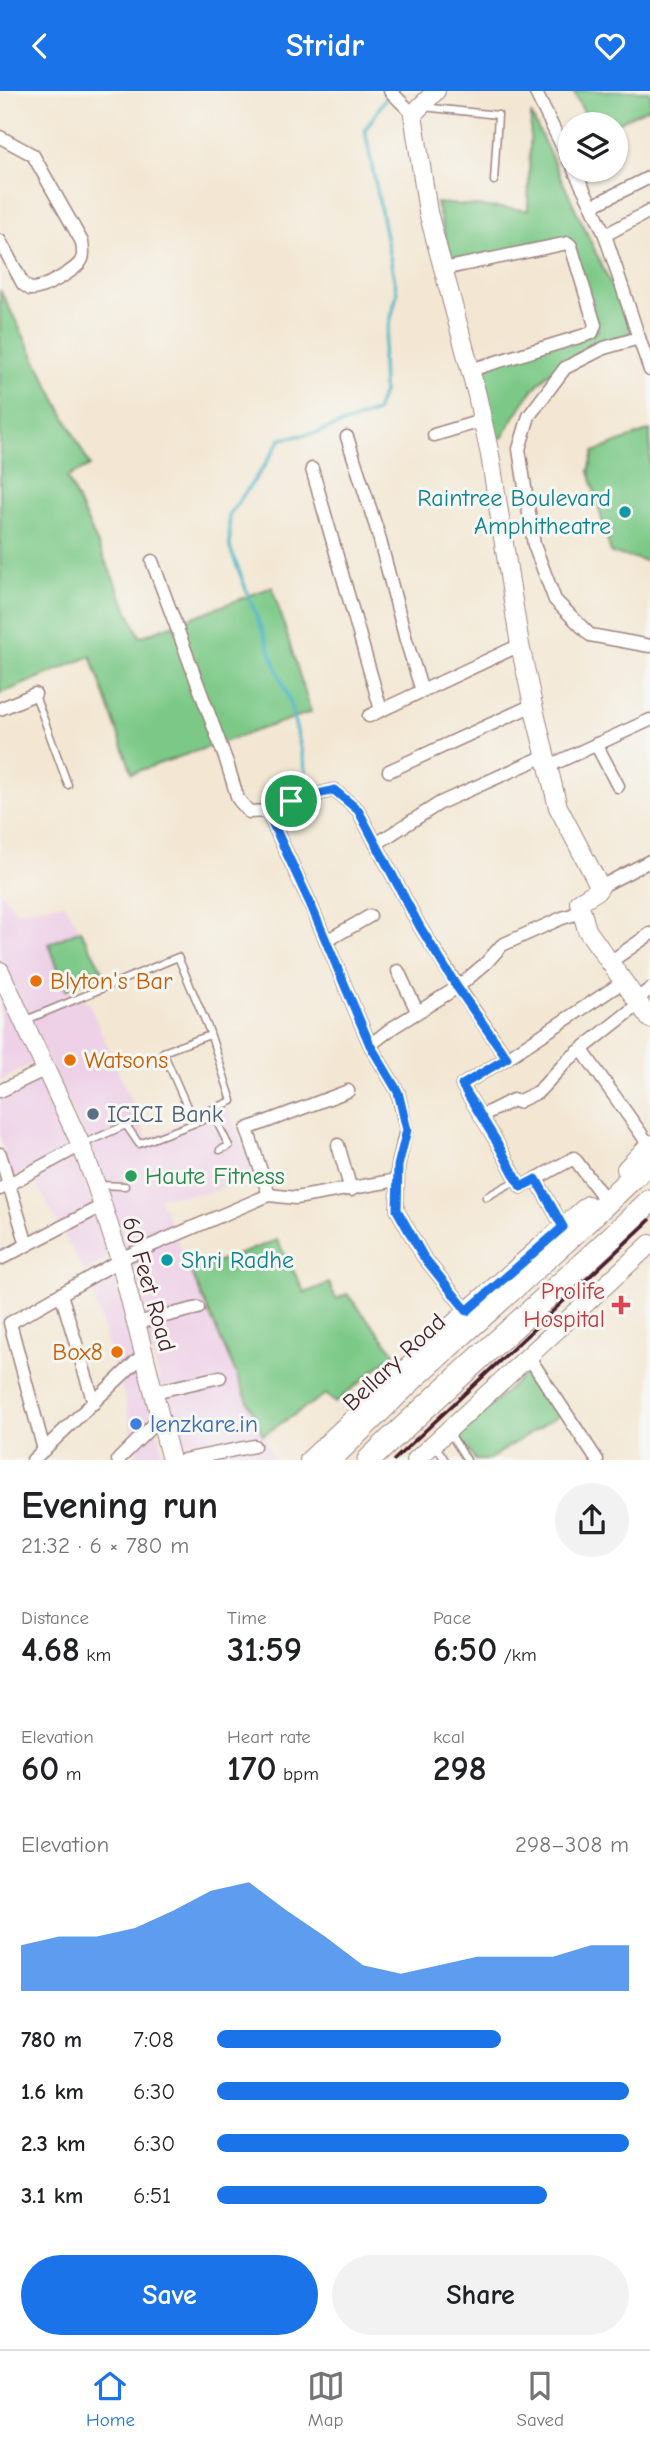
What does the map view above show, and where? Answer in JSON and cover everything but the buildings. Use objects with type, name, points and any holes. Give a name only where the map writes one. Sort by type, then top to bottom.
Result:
[{"type":"highway","name":"Bellary Road","points":[[329,1460],[413,1378],[650,1161]]},
{"type":"highway","name":"Bellary Road","points":[[341,1460],[650,1174]]},
{"type":"highway","points":[[369,1460],[432,1399],[579,1269],[650,1201]]},
{"type":"highway","points":[[385,1460],[517,1340],[650,1212]]},
{"type":"street","points":[[390,91],[417,110],[428,212],[490,455],[520,645],[533,705],[558,807],[600,887]]},
{"type":"street","points":[[417,110],[436,91]]},
{"type":"street","points":[[535,91],[558,138]]},
{"type":"street","points":[[0,137],[33,155],[82,242],[84,256],[80,263],[43,288],[30,289],[23,284],[0,241]]},
{"type":"street","points":[[592,206],[650,177]]},
{"type":"street","points":[[580,182],[605,235],[650,370]]},
{"type":"street","points":[[605,235],[650,211]]},
{"type":"street","points":[[443,269],[568,243],[595,325],[592,333],[470,370]]},
{"type":"street","points":[[639,338],[604,348],[565,368],[529,416],[519,449],[534,545],[555,600],[590,635],[650,646]]},
{"type":"street","points":[[433,435],[481,421]]},
{"type":"street","points":[[347,437],[378,533],[422,691]]},
{"type":"street","points":[[312,468],[382,710]]},
{"type":"street","points":[[152,561],[238,799],[249,812],[267,811],[291,801],[334,790],[358,810],[420,927],[457,987],[507,1058]]},
{"type":"street","points":[[369,716],[520,645]]},
{"type":"street","points":[[0,709],[35,694]]},
{"type":"street","points":[[389,771],[533,705]]},
{"type":"street","points":[[376,844],[440,803],[596,744],[650,720]]},
{"type":"street","points":[[596,744],[618,786]]},
{"type":"street","points":[[267,811],[370,1045],[398,1092],[407,1130],[397,1180],[397,1210],[423,1256],[467,1311]]},
{"type":"street","points":[[650,861],[600,887],[579,902],[587,930],[624,982],[642,998],[650,1019]]},
{"type":"street","points":[[370,1045],[417,1011],[457,987],[486,963],[502,945],[582,912]]},
{"type":"street","points":[[326,941],[370,916]]},
{"type":"street","points":[[610,962],[650,934]]},
{"type":"street","points":[[398,971],[417,1011]]},
{"type":"street","name":"60 Feet Road","points":[[1,975],[81,1145],[96,1185],[120,1260],[171,1460]]},
{"type":"street","points":[[601,1194],[574,1158],[521,1187],[462,1085],[624,982]]},
{"type":"street","points":[[481,1116],[513,1100],[517,1102],[538,1092],[568,1060],[642,998]]},
{"type":"street","points":[[309,1460],[467,1311],[601,1194],[650,1145],[582,1050]]},
{"type":"street","points":[[0,1091],[46,1069]]},
{"type":"street","points":[[269,1195],[247,1129],[348,1091]]},
{"type":"street","points":[[4,1186],[81,1145]]},
{"type":"street","points":[[338,1145],[351,1190]]},
{"type":"street","points":[[0,1154],[4,1186],[27,1245]]},
{"type":"street","points":[[536,1179],[563,1227]]},
{"type":"street","points":[[44,1450],[10,1323],[120,1260],[269,1195],[296,1198],[397,1180]]},
{"type":"street","points":[[0,1259],[102,1206]]},
{"type":"street","points":[[416,1460],[647,1251]]},
{"type":"street","points":[[61,1294],[94,1403]]},
{"type":"street","points":[[136,1324],[198,1308]]},
{"type":"street","points":[[33,1460],[144,1355]]},
{"type":"street","points":[[528,1356],[597,1460]]},
{"type":"street","points":[[154,1392],[220,1377]]},
{"type":"street","points":[[118,1460],[160,1418]]},
{"type":"street","points":[[184,1460],[254,1446]]},
{"type":"lane","points":[[417,110],[498,115],[494,181]]},
{"type":"lane","points":[[35,694],[68,785]]},
{"type":"lane","points":[[24,1021],[178,957],[210,1035],[232,1101],[192,1118],[163,1052],[210,1035]]},
{"type":"lane","points":[[81,1145],[126,1125],[139,1144],[214,1116],[229,1146],[220,1150]]},
{"type":"lane","points":[[486,1197],[517,1180]]},
{"type":"lane","points":[[96,1185],[125,1186]]},
{"type":"lane","points":[[448,1430],[467,1460]]},
{"type":"lane","points":[[434,1443],[445,1460]]},
{"type":"shaded area","points":[[0,891],[16,911],[65,903],[80,930],[50,944],[66,990],[89,1003],[147,1139],[226,1105],[255,1177],[207,1193],[159,1197],[274,1460],[179,1460],[155,1362],[90,1149],[0,960]]},
{"type":"shaded area","points":[[0,992],[33,1063],[0,1081]]},
{"type":"shaded area","points":[[40,1078],[76,1154],[108,1258],[85,1274],[29,1170],[11,1179],[0,1137],[0,1098]]},
{"type":"shaded area","points":[[112,1270],[139,1356],[117,1377],[90,1283]]},
{"type":"shaded area","points":[[141,1364],[154,1419],[134,1439],[121,1383]]},
{"type":"shaded area","points":[[157,1428],[164,1460],[138,1460],[136,1448]]},
{"type":"green space","points":[[573,91],[650,91],[650,107],[628,118],[628,112],[584,112]]},
{"type":"green space","points":[[531,114],[558,172],[558,182],[563,182],[633,332],[588,349],[555,368],[528,396],[503,437],[494,439],[478,364],[598,331],[569,240],[454,267],[436,203],[528,210]]},
{"type":"green space","points":[[0,290],[90,466],[67,477],[140,637],[272,587],[311,712],[132,773],[91,656],[0,694]]},
{"type":"green space","name":"Raintree Boulevard Amphitheatre","points":[[650,430],[650,560],[646,561],[611,553],[589,471],[594,452]]},
{"type":"green space","points":[[80,930],[104,973],[66,990],[49,944]]},
{"type":"green space","points":[[277,1240],[305,1293],[329,1283],[336,1299],[347,1294],[395,1353],[335,1403],[326,1394],[263,1435],[191,1272]]},
{"type":"green space","points":[[531,1368],[559,1415],[488,1460],[475,1460],[459,1436]]},
{"type":"waterway","points":[[306,771],[290,702],[230,548],[229,515],[281,439],[316,433],[376,412],[383,392],[382,356],[397,293],[365,130],[389,93]]},
{"type":"railway","points":[[394,1460],[650,1220]]},
{"type":"place","name":"Raintree Boulevard Amphitheatre","points":[[625,512]]},
{"type":"place","name":"Blyton's Bar","points":[[36,981]]},
{"type":"place","name":"Watsons","points":[[70,1060]]},
{"type":"place","name":"ICICI Bank","points":[[93,1114]]},
{"type":"place","name":"Haute Fitness","points":[[131,1176]]},
{"type":"place","name":"Shri Radhe","points":[[167,1260]]},
{"type":"place","name":"Prolife Hospital","points":[[621,1305]]},
{"type":"place","name":"Box8","points":[[117,1352]]},
{"type":"place","name":"lenzkare.in","points":[[136,1424]]},
{"type":"route","points":[[334,790],[358,810],[420,927],[457,987],[507,1058],[462,1085],[521,1187],[536,1179],[563,1227],[467,1311],[423,1256],[397,1210],[398,1166],[407,1130],[398,1092],[370,1045],[310,903],[267,811],[291,801],[334,790]]}]
